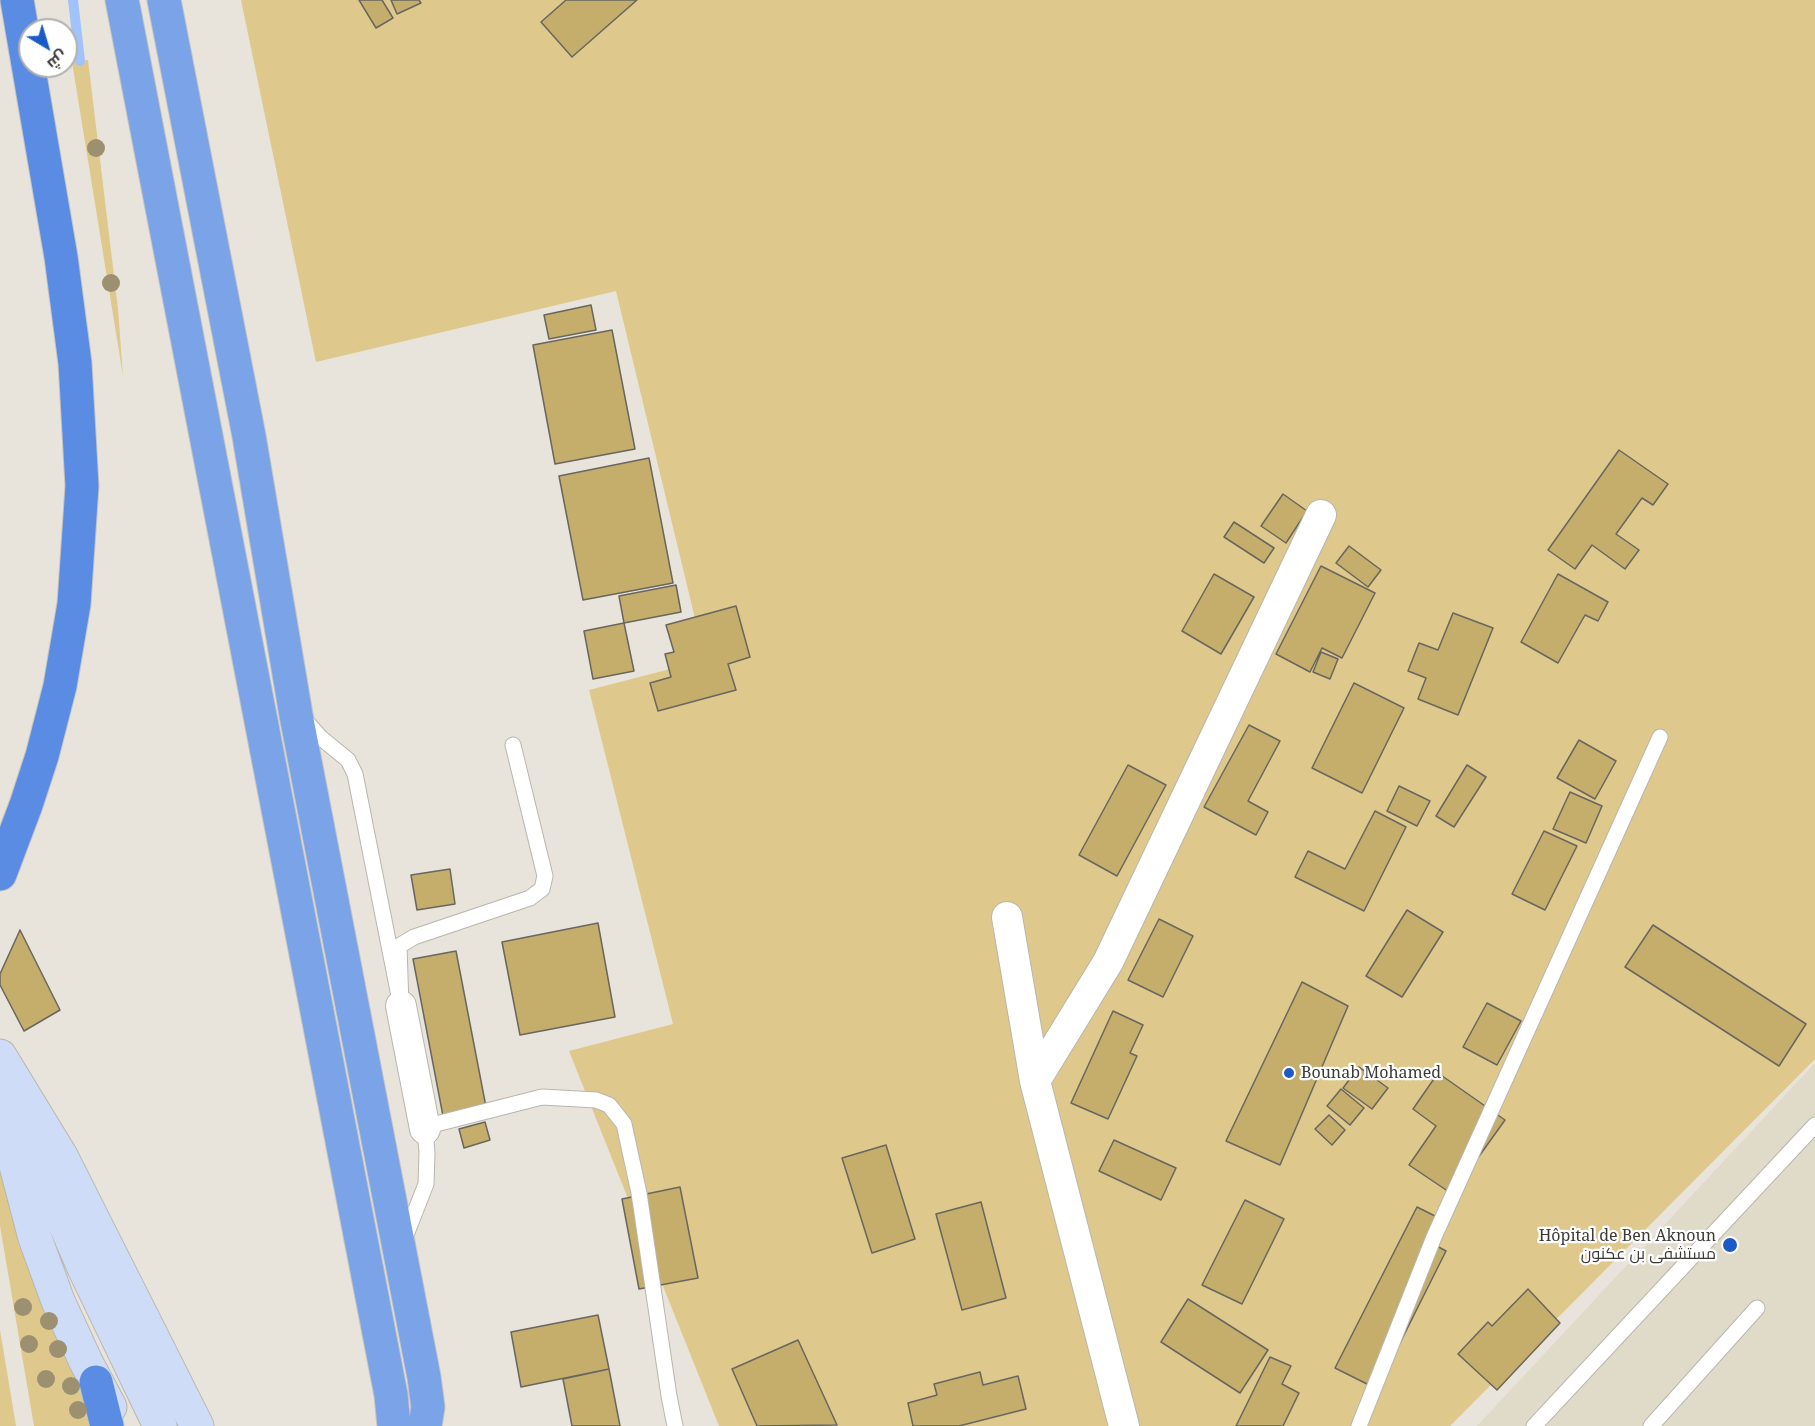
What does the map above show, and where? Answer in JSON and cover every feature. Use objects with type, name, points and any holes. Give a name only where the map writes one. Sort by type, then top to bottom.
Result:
[{"type":"highway","points":[[4,864],[42,756],[60,686],[74,604],[82,486],[75,363],[61,257],[17,0]]},
{"type":"highway","points":[[122,0],[389,1416]]},
{"type":"highway","points":[[164,0],[249,436],[292,695],[400,1248],[428,1420]]},
{"type":"highway","points":[[96,1382],[107,1426]]},
{"type":"main road","points":[[0,1056],[61,1156],[197,1426]]},
{"type":"main road","points":[[0,1073],[84,1268],[160,1426]]},
{"type":"main road","points":[[0,1105],[35,1238],[58,1301],[96,1382],[120,1426]]},
{"type":"street","points":[[1035,1081],[1108,962],[1321,515]]},
{"type":"street","points":[[1007,917],[1035,1081],[1124,1426]]},
{"type":"street","points":[[401,1006],[424,1129]]},
{"type":"lane","points":[[292,695],[299,713],[308,725],[348,760],[355,774],[401,1006]]},
{"type":"lane","points":[[1359,1426],[1434,1237],[1660,737]]},
{"type":"lane","points":[[401,1006],[399,946],[414,938],[530,898],[542,889],[545,876],[513,746]]},
{"type":"lane","points":[[400,1248],[426,1184],[427,1153],[424,1129],[542,1097],[596,1100],[609,1105],[624,1124],[639,1193],[675,1426]]},
{"type":"lane","points":[[1534,1426],[1815,1125]]},
{"type":"lane","points":[[1651,1426],[1757,1308]]},
{"type":"shaded area","points":[[241,0],[1815,0],[1815,1059],[1450,1426],[719,1426],[569,1051],[673,1024],[589,690],[705,660],[616,291],[316,362]]},
{"type":"shaded area","points":[[88,60],[118,309],[123,376],[75,78],[78,78],[78,61]]},
{"type":"shaded area","name":"Hôpital de Ben Aknoun مستشفى بن عكنون","points":[[1815,1063],[1815,1426],[1477,1426]]},
{"type":"shaded area","points":[[0,1145],[65,1350],[95,1426],[34,1426],[0,1226]]},
{"type":"shaded area","points":[[0,1330],[16,1426],[0,1426]]},
{"type":"building","points":[[359,0],[382,0],[393,18],[376,28]]},
{"type":"building","points":[[391,0],[419,0],[421,3],[397,14]]},
{"type":"building","points":[[566,0],[637,0],[572,57],[541,22]]},
{"type":"building","points":[[591,305],[596,330],[549,339],[544,315]]},
{"type":"building","points":[[612,330],[635,449],[555,464],[533,345]]},
{"type":"building","points":[[1619,450],[1668,484],[1653,505],[1642,498],[1616,534],[1639,550],[1625,569],[1592,545],[1575,569],[1548,550]]},
{"type":"building","points":[[649,458],[673,583],[583,600],[559,476]]},
{"type":"building","points":[[1283,494],[1307,511],[1286,543],[1261,526]]},
{"type":"building","points":[[1234,522],[1274,548],[1264,563],[1224,537]]},
{"type":"building","points":[[1349,546],[1381,570],[1368,587],[1336,563]]},
{"type":"building","points":[[1321,566],[1375,593],[1342,658],[1322,648],[1310,672],[1276,654]]},
{"type":"building","points":[[1214,574],[1254,597],[1221,654],[1182,631]]},
{"type":"building","points":[[1558,574],[1608,602],[1598,621],[1585,615],[1558,663],[1521,642]]},
{"type":"building","points":[[676,585],[681,612],[624,623],[619,596]]},
{"type":"building","points":[[736,606],[750,657],[728,664],[736,690],[658,711],[650,683],[671,677],[665,654],[674,652],[666,625]]},
{"type":"building","points":[[1453,613],[1493,628],[1458,715],[1418,699],[1426,678],[1408,671],[1419,643],[1438,650]]},
{"type":"building","points":[[624,623],[634,671],[593,679],[584,631]]},
{"type":"building","points":[[1321,652],[1338,659],[1330,679],[1313,672]]},
{"type":"building","points":[[1354,683],[1404,708],[1362,793],[1312,768]]},
{"type":"building","points":[[1249,725],[1280,741],[1248,801],[1268,812],[1256,835],[1204,807]]},
{"type":"building","points":[[1579,740],[1616,761],[1595,799],[1557,778]]},
{"type":"building","points":[[1128,765],[1166,785],[1117,876],[1079,855]]},
{"type":"building","points":[[1467,765],[1486,777],[1454,827],[1436,816]]},
{"type":"building","points":[[1399,786],[1430,801],[1417,826],[1387,811]]},
{"type":"building","points":[[1570,792],[1602,806],[1586,843],[1553,829]]},
{"type":"building","points":[[1375,811],[1406,827],[1364,911],[1295,877],[1308,851],[1345,869]]},
{"type":"building","points":[[1544,831],[1577,846],[1545,910],[1512,894]]},
{"type":"building","points":[[450,869],[455,904],[417,910],[411,875]]},
{"type":"building","points":[[1407,910],[1443,932],[1402,997],[1366,976]]},
{"type":"building","points":[[1159,919],[1193,936],[1163,997],[1128,980]]},
{"type":"building","points":[[598,923],[615,1017],[520,1035],[502,942]]},
{"type":"building","points":[[1653,925],[1806,1024],[1779,1066],[1625,967]]},
{"type":"building","points":[[20,930],[60,1010],[24,1031],[0,985],[0,974]]},
{"type":"building","points":[[456,951],[486,1107],[443,1116],[413,959]]},
{"type":"building","name":"Bounab Mohamed","points":[[1302,982],[1348,1006],[1280,1165],[1226,1141]]},
{"type":"building","points":[[1487,1003],[1521,1021],[1497,1065],[1463,1047]]},
{"type":"building","points":[[1113,1011],[1143,1025],[1130,1053],[1137,1056],[1108,1119],[1071,1103]]},
{"type":"building","points":[[1359,1067],[1388,1088],[1372,1109],[1343,1088]]},
{"type":"building","points":[[1438,1073],[1505,1120],[1452,1194],[1409,1165],[1436,1126],[1413,1109]]},
{"type":"building","points":[[1341,1089],[1364,1108],[1350,1125],[1327,1106]]},
{"type":"building","points":[[1329,1115],[1345,1130],[1332,1145],[1315,1129]]},
{"type":"building","points":[[485,1122],[490,1140],[464,1148],[459,1129]]},
{"type":"building","points":[[1114,1140],[1176,1168],[1161,1200],[1099,1171]]},
{"type":"building","points":[[886,1145],[915,1239],[872,1253],[842,1158]]},
{"type":"building","points":[[680,1187],[698,1278],[639,1289],[622,1199]]},
{"type":"building","points":[[1245,1200],[1284,1219],[1242,1304],[1202,1285]]},
{"type":"building","points":[[981,1202],[1006,1298],[962,1310],[936,1214]]},
{"type":"building","points":[[1417,1207],[1445,1221],[1433,1244],[1446,1251],[1377,1389],[1335,1368]]},
{"type":"building","points":[[1528,1289],[1560,1323],[1497,1390],[1458,1354],[1488,1322],[1492,1326]]},
{"type":"building","points":[[1188,1299],[1268,1350],[1240,1393],[1161,1342]]},
{"type":"building","points":[[598,1315],[609,1369],[521,1387],[511,1332]]},
{"type":"building","points":[[798,1340],[837,1425],[757,1426],[732,1369]]},
{"type":"building","points":[[1270,1357],[1291,1366],[1282,1384],[1299,1393],[1283,1426],[1236,1426]]},
{"type":"building","points":[[609,1369],[620,1426],[572,1426],[563,1379]]},
{"type":"building","points":[[980,1372],[983,1385],[1018,1376],[1026,1409],[959,1426],[913,1426],[908,1403],[937,1395],[934,1384]]},
{"type":"waterway","points":[[73,0],[80,61]]},
{"type":"place","name":"Bounab Mohamed","points":[[1289,1073]]},
{"type":"place","name":"Hôpital de Ben Aknoun مستشفى بن عكنون","points":[[1730,1245]]}]
